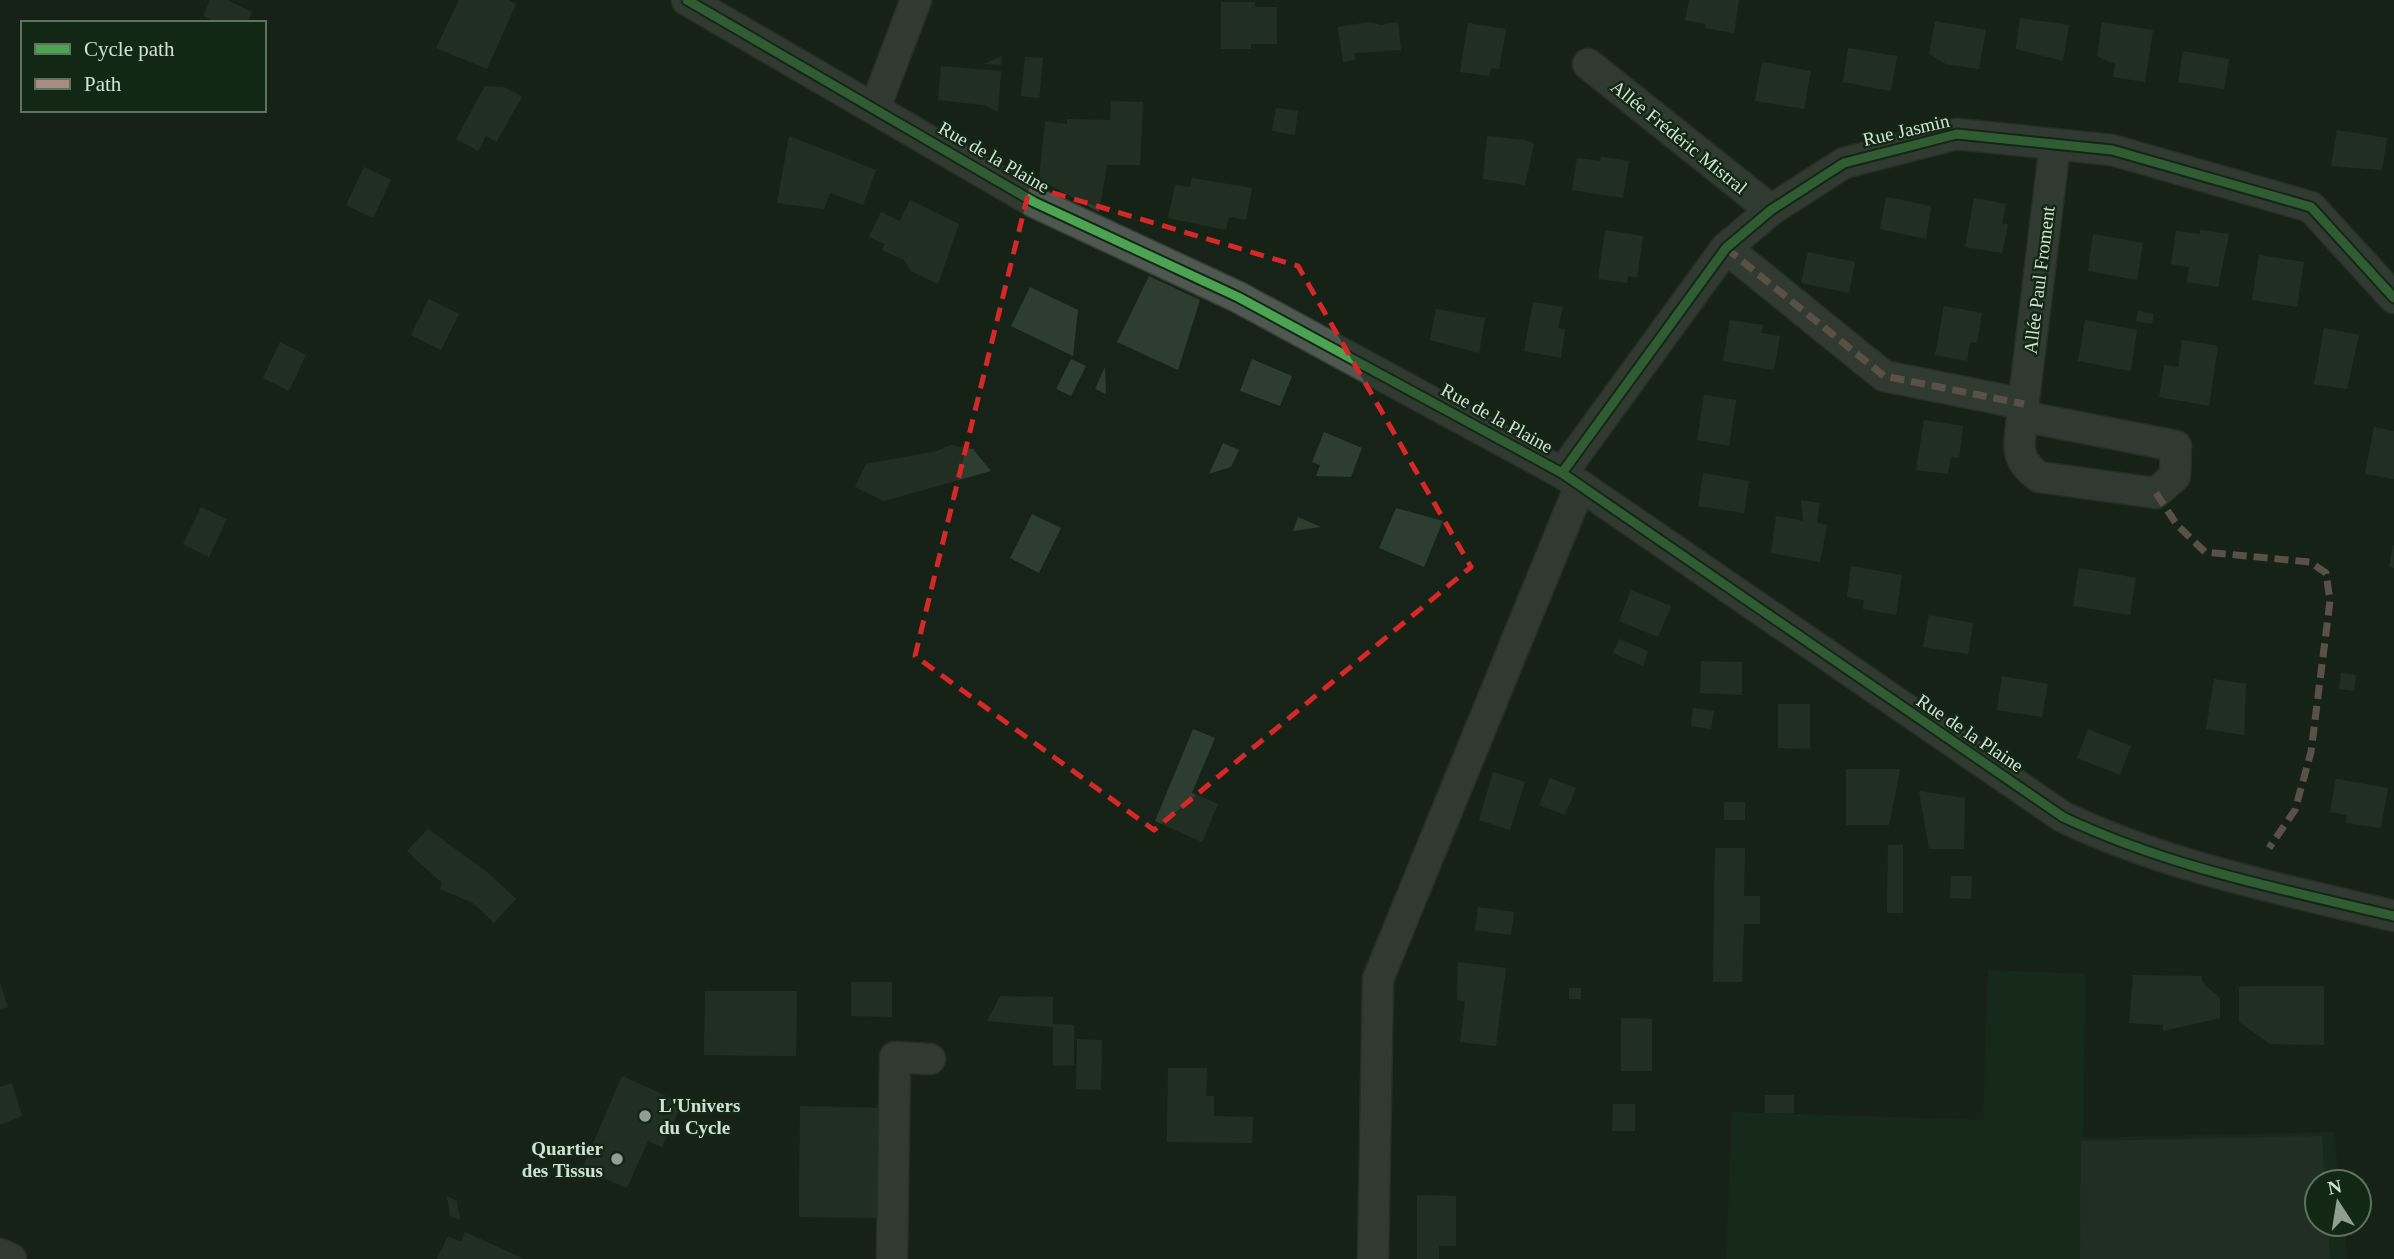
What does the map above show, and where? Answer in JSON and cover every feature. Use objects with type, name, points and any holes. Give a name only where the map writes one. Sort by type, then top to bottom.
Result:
[{"type":"street","name":"Rue de la Plaine","points":[[687,0],[1034,202],[1238,297],[1571,480],[2063,817],[2117,843],[2182,865],[2394,916]]},
{"type":"street","points":[[875,108],[916,0]]},
{"type":"street","name":"Allée Frédéric Mistral","points":[[1588,64],[1771,210]]},
{"type":"street","name":"Rue Jasmin","points":[[1373,1259],[1377,979],[1571,480],[1726,248],[1771,210],[1844,163],[1957,134],[2112,150],[2311,207],[2394,298]]},
{"type":"street","name":"Allée Paul Froment","points":[[2023,410],[2176,446],[2175,476],[2155,493],[2039,477],[2024,466],[2019,456],[2023,410],[2055,144]]},
{"type":"street","points":[[1726,248],[1884,376],[2023,410]]},
{"type":"street","points":[[892,1259],[895,1057],[930,1059]]},
{"type":"street","points":[[0,1254],[11,1259]]},
{"type":"highlighted area","points":[[1030,186],[1298,266],[1471,567],[1154,830],[915,656]]},
{"type":"shaded area","points":[[1988,970],[2085,974],[2083,1138],[2334,1132],[2338,1168],[2303,1168],[2303,1238],[2345,1238],[2347,1259],[1726,1259],[1732,1112],[1983,1120]]},
{"type":"building","points":[[210,0],[227,0],[252,12],[248,21],[213,21],[203,16]]},
{"type":"building","points":[[459,0],[508,0],[516,4],[487,69],[436,48]]},
{"type":"building","points":[[1689,0],[1739,0],[1734,33],[1705,28],[1706,24],[1685,20]]},
{"type":"building","points":[[1221,2],[1255,2],[1255,7],[1277,7],[1277,44],[1251,44],[1251,49],[1221,49]]},
{"type":"building","points":[[2020,18],[2069,25],[2063,61],[2016,49]]},
{"type":"building","points":[[1935,21],[1986,30],[1979,69],[1946,64],[1929,54]]},
{"type":"building","points":[[1369,22],[1381,25],[1398,22],[1401,50],[1354,53],[1355,60],[1343,62],[1338,27]]},
{"type":"building","points":[[2102,22],[2153,30],[2145,82],[2113,77],[2115,64],[2097,56]]},
{"type":"building","points":[[1468,23],[1506,29],[1499,69],[1491,68],[1489,76],[1460,72]]},
{"type":"building","points":[[1848,48],[1897,56],[1891,91],[1843,82]]},
{"type":"building","points":[[2183,51],[2229,59],[2224,89],[2178,82]]},
{"type":"building","points":[[1002,56],[1001,65],[984,64]]},
{"type":"building","points":[[1025,57],[1043,58],[1039,98],[1021,96]]},
{"type":"building","points":[[1762,62],[1811,71],[1804,109],[1755,101]]},
{"type":"building","points":[[941,66],[1001,71],[998,112],[984,105],[938,100]]},
{"type":"building","points":[[485,86],[504,87],[522,97],[496,142],[486,136],[478,151],[456,139]]},
{"type":"building","points":[[1111,101],[1143,102],[1140,165],[1107,165],[1099,212],[1039,179],[1045,121],[1067,124],[1067,119],[1110,120]]},
{"type":"building","points":[[1276,108],[1298,111],[1295,135],[1272,131]]},
{"type":"building","points":[[2337,130],[2387,138],[2382,170],[2331,166]]},
{"type":"building","points":[[789,136],[876,170],[863,205],[830,193],[824,209],[777,203]]},
{"type":"building","points":[[1487,136],[1525,140],[1534,144],[1525,185],[1483,179]]},
{"type":"building","points":[[1601,157],[1629,161],[1623,198],[1572,190],[1577,158],[1600,161]]},
{"type":"building","points":[[364,167],[391,180],[373,218],[346,205]]},
{"type":"building","points":[[1192,178],[1252,188],[1246,220],[1229,217],[1226,230],[1168,218],[1175,185],[1190,187]]},
{"type":"building","points":[[1886,197],[1931,206],[1926,239],[1880,229]]},
{"type":"building","points":[[1974,198],[2006,204],[2002,223],[2008,225],[2002,253],[1965,247]]},
{"type":"building","points":[[910,200],[959,224],[938,284],[911,271],[904,260],[882,250],[885,244],[869,237],[881,212],[900,221]]},
{"type":"building","points":[[1605,230],[1643,236],[1637,278],[1628,276],[1627,283],[1598,279]]},
{"type":"building","points":[[2200,230],[2229,234],[2218,287],[2187,282],[2189,267],[2171,264],[2176,231],[2200,234]]},
{"type":"building","points":[[2093,234],[2143,243],[2137,280],[2088,271]]},
{"type":"building","points":[[1808,252],[1855,262],[1849,293],[1801,283]]},
{"type":"building","points":[[2259,255],[2304,262],[2297,307],[2252,300]]},
{"type":"building","points":[[1149,276],[1200,300],[1178,370],[1117,342]]},
{"type":"building","points":[[1030,287],[1078,310],[1073,356],[1011,326]]},
{"type":"building","points":[[429,299],[459,314],[441,350],[411,335]]},
{"type":"building","points":[[1533,302],[1563,307],[1558,328],[1565,329],[1561,358],[1524,351]]},
{"type":"building","points":[[1944,306],[1982,313],[1977,343],[1970,342],[1967,361],[1935,355]]},
{"type":"building","points":[[1436,309],[1485,318],[1479,353],[1430,340]]},
{"type":"building","points":[[2138,311],[2154,314],[2152,324],[2136,321]]},
{"type":"building","points":[[1730,320],[1763,325],[1761,333],[1780,336],[1774,370],[1723,361]]},
{"type":"building","points":[[2085,320],[2137,330],[2131,371],[2078,361]]},
{"type":"building","points":[[2324,328],[2359,335],[2347,389],[2314,384]]},
{"type":"building","points":[[2182,340],[2218,346],[2209,406],[2159,397],[2164,365],[2178,367]]},
{"type":"building","points":[[280,342],[306,355],[289,391],[263,378]]},
{"type":"building","points":[[1071,359],[1086,366],[1071,396],[1056,389]]},
{"type":"building","points":[[1252,359],[1292,376],[1280,406],[1240,391]]},
{"type":"building","points":[[1105,367],[1106,394],[1095,389]]},
{"type":"building","points":[[1704,395],[1736,400],[1729,446],[1697,440]]},
{"type":"building","points":[[1924,420],[1963,426],[1959,458],[1951,457],[1948,474],[1916,470]]},
{"type":"building","points":[[2374,427],[2394,431],[2394,479],[2365,474]]},
{"type":"building","points":[[1324,432],[1362,448],[1351,477],[1316,476],[1320,465],[1312,462]]},
{"type":"building","points":[[1223,443],[1239,450],[1231,467],[1209,474]]},
{"type":"building","points":[[951,445],[973,449],[991,471],[884,501],[855,487],[866,464],[937,451]]},
{"type":"building","points":[[1703,473],[1749,481],[1744,513],[1698,506]]},
{"type":"building","points":[[1801,500],[1820,503],[1817,523],[1827,525],[1820,562],[1771,553],[1776,516],[1803,521]]},
{"type":"building","points":[[201,507],[227,519],[209,557],[183,544]]},
{"type":"building","points":[[1396,508],[1443,521],[1424,567],[1379,548]]},
{"type":"building","points":[[1032,514],[1061,528],[1039,573],[1010,558]]},
{"type":"building","points":[[1298,517],[1321,527],[1293,531]]},
{"type":"building","points":[[2394,546],[2394,568],[2389,567]]},
{"type":"building","points":[[1851,566],[1902,575],[1896,615],[1863,609],[1864,600],[1847,597]]},
{"type":"building","points":[[2079,568],[2136,578],[2130,615],[2073,606]]},
{"type":"building","points":[[1631,590],[1671,606],[1658,637],[1619,621]]},
{"type":"building","points":[[1929,615],[1973,623],[1968,654],[1923,647]]},
{"type":"building","points":[[1619,639],[1648,651],[1643,666],[1613,653]]},
{"type":"building","points":[[1701,661],[1742,662],[1742,695],[1700,693]]},
{"type":"building","points":[[2341,673],[2356,675],[2354,691],[2339,689]]},
{"type":"building","points":[[2002,676],[2048,684],[2042,717],[1997,710]]},
{"type":"building","points":[[2214,679],[2246,684],[2244,735],[2206,729]]},
{"type":"building","points":[[1778,704],[1810,704],[1810,749],[1778,748]]},
{"type":"building","points":[[1693,708],[1714,711],[1711,729],[1691,726]]},
{"type":"building","points":[[1193,729],[1215,738],[1192,793],[1218,804],[1202,842],[1155,821]]},
{"type":"building","points":[[2088,729],[2131,746],[2120,775],[2077,758]]},
{"type":"building","points":[[1846,769],[1900,769],[1889,825],[1846,825]]},
{"type":"building","points":[[1493,772],[1525,782],[1510,830],[1479,820]]},
{"type":"building","points":[[1550,778],[1576,788],[1565,815],[1539,805]]},
{"type":"building","points":[[2336,779],[2388,788],[2381,828],[2346,823],[2347,815],[2330,812]]},
{"type":"building","points":[[1919,791],[1965,798],[1964,849],[1929,849]]},
{"type":"building","points":[[1724,802],[1745,802],[1745,820],[1724,820]]},
{"type":"building","points":[[428,829],[487,872],[516,899],[494,923],[473,903],[440,889],[442,883],[407,851]]},
{"type":"building","points":[[1888,845],[1903,845],[1903,913],[1887,913]]},
{"type":"building","points":[[1715,848],[1745,848],[1744,896],[1760,896],[1760,924],[1744,924],[1742,982],[1713,982]]},
{"type":"building","points":[[1951,876],[1972,876],[1971,899],[1950,898]]},
{"type":"building","points":[[1478,907],[1514,912],[1511,935],[1475,930]]},
{"type":"building","points":[[1458,962],[1506,968],[1496,1046],[1460,1042],[1465,1001],[1457,1000]]},
{"type":"building","points":[[2133,975],[2202,976],[2202,982],[2220,998],[2220,1018],[2163,1031],[2163,1025],[2129,1023]]},
{"type":"building","points":[[851,982],[892,982],[892,1017],[851,1016]]},
{"type":"building","points":[[0,983],[8,1007],[0,1009]]},
{"type":"building","points":[[2324,986],[2324,1045],[2270,1044],[2239,1022],[2239,987]]},
{"type":"building","points":[[1569,988],[1581,988],[1581,999],[1569,999]]},
{"type":"building","points":[[705,991],[797,991],[796,1056],[704,1055]]},
{"type":"building","points":[[1000,996],[1053,997],[1053,1024],[1074,1025],[1074,1065],[1053,1066],[1053,1027],[987,1021]]},
{"type":"building","points":[[1621,1018],[1652,1019],[1652,1071],[1621,1071]]},
{"type":"building","points":[[1077,1039],[1102,1040],[1101,1090],[1076,1089]]},
{"type":"building","points":[[1168,1068],[1207,1068],[1206,1096],[1214,1096],[1214,1116],[1253,1117],[1252,1143],[1167,1142]]},
{"type":"building","points":[[622,1076],[682,1103],[662,1147],[648,1141],[627,1188],[582,1169]]},
{"type":"building","points":[[12,1083],[22,1116],[0,1125],[0,1087]]},
{"type":"building","points":[[1765,1095],[1794,1095],[1794,1113],[1765,1113]]},
{"type":"building","points":[[1613,1104],[1635,1104],[1635,1131],[1612,1131]]},
{"type":"building","points":[[800,1106],[883,1108],[881,1218],[799,1217]]},
{"type":"building","points":[[2322,1136],[2324,1168],[2303,1168],[2303,1238],[2329,1238],[2330,1259],[2080,1259],[2081,1141]]},
{"type":"building","points":[[1417,1195],[1456,1196],[1456,1246],[1439,1246],[1439,1259],[1417,1259]]},
{"type":"building","points":[[447,1196],[457,1201],[460,1220],[450,1216]]},
{"type":"building","points":[[465,1232],[524,1259],[437,1259],[448,1236],[461,1242]]},
{"type":"marked path","points":[[1726,248],[1884,376],[2024,404]]},
{"type":"marked path","points":[[2156,493],[2177,525],[2205,552],[2310,562],[2326,573],[2330,601],[2311,752],[2295,810],[2269,848]]},
{"type":"cycle path","points":[[687,0],[1034,202],[1238,297],[1562,473],[2063,817],[2103,835],[2184,863],[2394,916]]},
{"type":"cycle path","points":[[1562,473],[1726,248],[1771,210],[1844,163],[1957,134],[2112,150],[2311,207],[2394,298]]},
{"type":"place","name":"L'Univers du Cycle","points":[[645,1116]]},
{"type":"place","name":"Quartier des Tissus","points":[[617,1159]]}]
